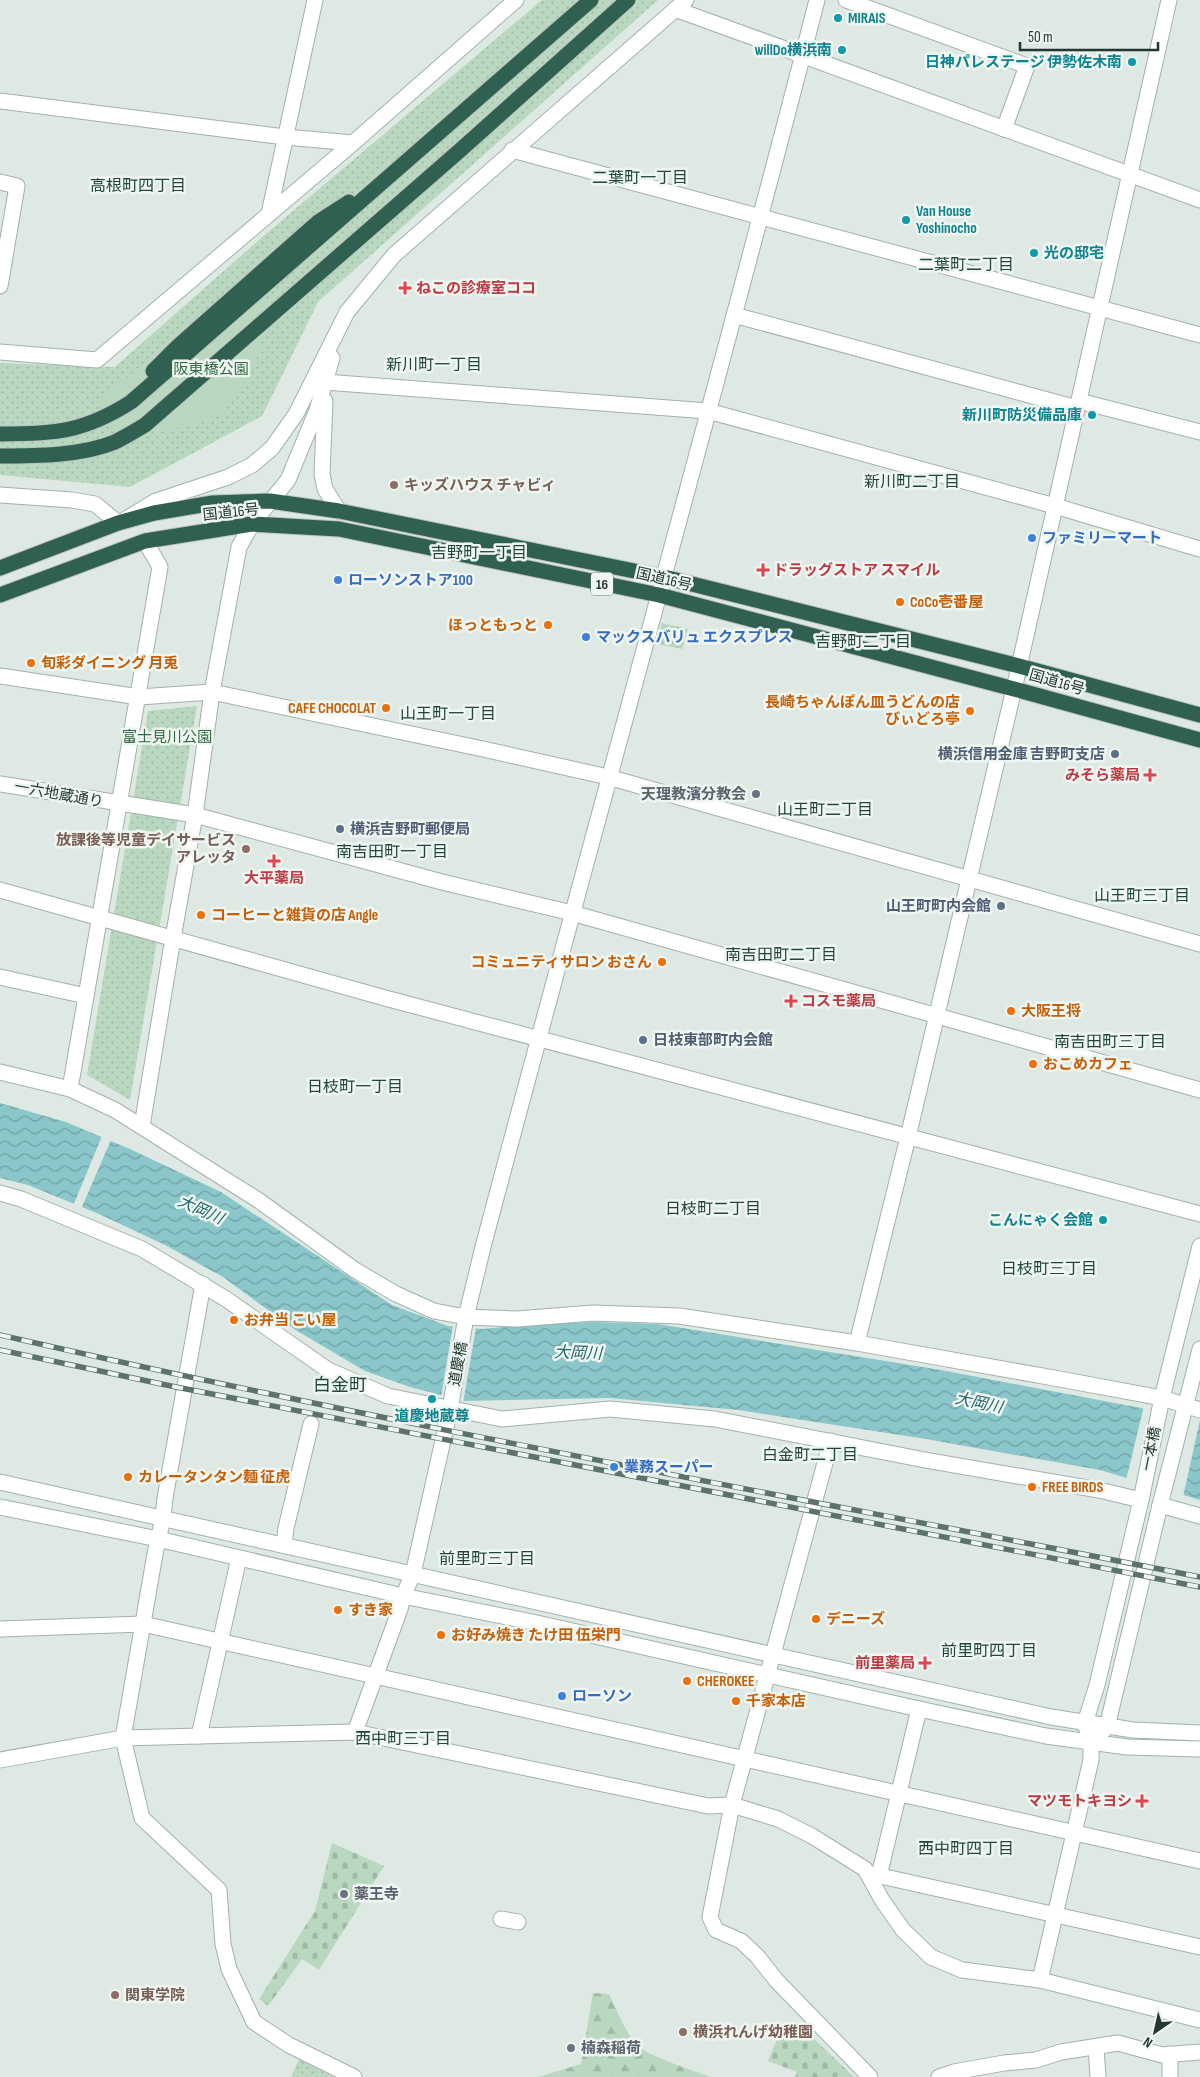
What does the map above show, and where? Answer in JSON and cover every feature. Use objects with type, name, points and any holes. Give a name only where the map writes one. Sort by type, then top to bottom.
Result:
[{"type":"highway","points":[[0,434],[39,434],[73,430],[111,416],[132,402],[591,0]]},
{"type":"highway","points":[[0,456],[38,456],[81,450],[114,442],[145,425],[457,153],[628,0]]},
{"type":"highway","name":"国道16号","points":[[0,568],[118,524],[154,513],[213,503],[270,501],[339,511],[664,577],[1019,666],[1200,714]]},
{"type":"highway","name":"国道16号","points":[[0,595],[145,541],[252,524],[339,529],[658,595],[1014,688],[1200,740]]},
{"type":"street","points":[[269,214],[315,0]]},
{"type":"street","points":[[0,352],[97,360],[516,0]]},
{"type":"street","name":"道慶橋","points":[[355,1732],[403,1596],[413,1574],[451,1406],[465,1322],[538,1039],[664,577],[817,0]]},
{"type":"street","points":[[846,0],[1027,66],[1004,129]]},
{"type":"street","points":[[857,1343],[908,1137],[1014,688],[1169,0]]},
{"type":"street","points":[[0,495],[72,500],[95,504],[118,524],[156,501],[228,477],[252,465],[272,448],[296,414],[354,300],[394,255],[512,150],[681,5],[803,56],[1200,200]]},
{"type":"street","points":[[0,101],[286,137],[353,142]]},
{"type":"street","points":[[512,150],[759,218],[1200,335]]},
{"type":"street","points":[[0,182],[16,186],[0,286]]},
{"type":"street","points":[[734,315],[1078,405],[1200,432]]},
{"type":"street","points":[[142,1126],[195,815],[212,692],[238,551],[252,524],[288,480],[317,410],[341,326]]},
{"type":"street","points":[[325,382],[708,411],[1055,506],[1200,549]]},
{"type":"street","points":[[325,382],[322,474],[326,489],[339,511]]},
{"type":"street","points":[[70,1089],[139,698],[160,567],[145,541]]},
{"type":"street","points":[[0,676],[139,698],[212,692],[608,777],[1200,944]]},
{"type":"street","name":"一六地蔵通り","points":[[0,784],[195,815],[442,882],[572,913],[1200,1090]]},
{"type":"street","points":[[0,890],[538,1039],[1200,1214]]},
{"type":"street","points":[[0,977],[86,996]]},
{"type":"street","points":[[0,1072],[70,1089],[115,1110],[258,1200],[355,1270],[396,1294],[465,1322],[593,1313],[679,1316],[857,1343],[1162,1398],[1193,1407]]},
{"type":"street","points":[[0,1193],[21,1199],[142,1249],[202,1284],[274,1331],[328,1370],[388,1396],[451,1406],[502,1419],[610,1409],[715,1419],[925,1460],[1099,1490],[1141,1500]]},
{"type":"street","name":"一本橋","points":[[1085,1724],[1097,1685],[1141,1500],[1162,1398],[1200,1246]]},
{"type":"street","points":[[202,1284],[164,1498],[163,1518],[123,1738],[142,1818],[219,1890],[223,1944],[229,1969],[254,2022],[289,2045],[354,2077]]},
{"type":"street","name":"一本橋","points":[[1108,1727],[1160,1505],[1193,1407],[1200,1349]]},
{"type":"street","points":[[284,1545],[286,1528],[311,1424]]},
{"type":"street","points":[[831,1441],[732,1805],[710,1917],[716,1930],[741,1942],[757,1956],[776,1980],[870,2077]]},
{"type":"street","points":[[0,1482],[1085,1724],[1200,1733]]},
{"type":"street","points":[[1160,1505],[1200,1516]]},
{"type":"street","points":[[0,1506],[158,1539],[403,1596],[537,1623],[1046,1736],[1127,1747],[1200,1749]]},
{"type":"street","points":[[199,1736],[222,1641],[239,1558]]},
{"type":"street","points":[[0,1629],[143,1624],[1200,1861]]},
{"type":"street","points":[[919,1709],[899,1793],[873,1874],[882,1900],[903,1930],[932,1957],[962,1970],[1040,1980],[1200,2020]]},
{"type":"street","points":[[1040,1980],[1091,1760],[1091,1742],[1085,1724]]},
{"type":"street","points":[[1091,1742],[1108,1727]]},
{"type":"street","points":[[0,1760],[123,1738],[355,1732],[708,1806],[732,1805],[778,1819],[812,1836],[873,1874],[1200,1947]]},
{"type":"street","points":[[501,1919],[518,1922]]},
{"type":"street","points":[[939,2077],[1004,2062],[1036,2060],[1061,2052],[1118,2043],[1162,2055],[1200,2052]]},
{"type":"street","points":[[1096,2046],[1098,2077]]},
{"type":"street","points":[[1170,2054],[1170,2077]]},
{"type":"green space","name":"阪東橋公園","points":[[542,0],[658,0],[318,302],[262,416],[130,487],[0,475],[0,363],[115,367],[260,239]]},
{"type":"green space","points":[[247,277],[269,303],[255,365],[221,416],[176,428],[117,435],[100,401]]},
{"type":"green space","points":[[662,623],[688,629],[682,649],[657,644]]},
{"type":"green space","name":"富士見川公園","points":[[197,706],[130,1100],[87,1075],[148,711]]},
{"type":"green space","points":[[332,1843],[384,1866],[319,1970],[302,1959],[268,2006],[259,1999],[315,1911]]},
{"type":"green space","points":[[593,1993],[609,1994],[629,2034],[643,2050],[661,2059],[710,2077],[538,2077],[581,2064]]},
{"type":"green space","points":[[781,2030],[805,2030],[854,2077],[795,2077],[797,2072],[768,2061]]},
{"type":"green space","points":[[299,2059],[333,2077],[291,2077]]},
{"type":"water","name":"大岡川","points":[[0,1103],[66,1122],[130,1149],[221,1192],[392,1305],[448,1326],[483,1329],[544,1323],[658,1324],[941,1370],[1200,1421],[1200,1500],[1100,1470],[926,1439],[738,1410],[610,1398],[464,1401],[410,1387],[365,1371],[294,1329],[223,1277],[165,1245],[99,1214],[28,1185],[0,1178]]},
{"type":"pier","points":[[71,1121],[146,1154],[111,1140],[81,1209],[73,1206],[102,1136]]},
{"type":"pier","points":[[453,1325],[476,1328],[463,1403],[441,1397]]},
{"type":"pier","points":[[1144,1406],[1200,1420],[1183,1497],[1126,1480]]},
{"type":"railway","points":[[0,1335],[449,1431],[1200,1577]]},
{"type":"railway","points":[[0,1350],[171,1386],[1200,1587]]},
{"type":"place","name":"MIRAIS","points":[[838,18]]},
{"type":"place","name":"willDo横浜南","points":[[842,50]]},
{"type":"place","name":"日神パレステージ 伊勢佐木南","points":[[1132,62]]},
{"type":"place","name":"Van House Yoshinocho","points":[[906,220]]},
{"type":"place","name":"光の邸宅","points":[[1034,253]]},
{"type":"place","name":"ねこの診療室ココ","points":[[405,288]]},
{"type":"place","name":"新川町防災備品庫","points":[[1092,415]]},
{"type":"place","name":"キッズハウス チャビィ","points":[[394,485]]},
{"type":"place","name":"ファミリーマート","points":[[1032,538]]},
{"type":"place","name":"ドラッグストア スマイル","points":[[763,570]]},
{"type":"place","name":"ローソンストア100","points":[[338,580]]},
{"type":"place","name":"CoCo壱番屋","points":[[900,602]]},
{"type":"place","name":"ほっともっと","points":[[548,625]]},
{"type":"place","name":"マックスバリュ エクスプレス","points":[[586,637]]},
{"type":"place","name":"旬彩ダイニング 月兎","points":[[31,663]]},
{"type":"place","name":"CAFE CHOCOLAT","points":[[386,708]]},
{"type":"place","name":"長崎ちゃんぽん皿うどんの店 びぃどろ亭","points":[[970,711]]},
{"type":"place","name":"横浜信用金庫 吉野町支店","points":[[1115,754]]},
{"type":"place","name":"みそら薬局","points":[[1150,775]]},
{"type":"place","name":"天理教濱分教会","points":[[756,794]]},
{"type":"place","name":"横浜吉野町郵便局","points":[[340,829]]},
{"type":"place","name":"放課後等児童デイサービス アレッタ","points":[[246,849]]},
{"type":"place","name":"大平薬局","points":[[274,861]]},
{"type":"place","name":"山王町町内会館","points":[[1001,906]]},
{"type":"place","name":"コーヒーと雑貨の店 Angle","points":[[201,915]]},
{"type":"place","name":"コミュニティサロン おさん","points":[[662,962]]},
{"type":"place","name":"コスモ薬局","points":[[791,1001]]},
{"type":"place","name":"大阪王将","points":[[1011,1011]]},
{"type":"place","name":"日枝東部町内会館","points":[[643,1040]]},
{"type":"place","name":"おこめカフェ","points":[[1033,1064]]},
{"type":"place","name":"こんにゃく会館","points":[[1103,1220]]},
{"type":"place","name":"お弁当 こい屋","points":[[234,1320]]},
{"type":"place","name":"道慶地蔵尊","points":[[432,1399]]},
{"type":"place","name":"業務スーパー","points":[[614,1467]]},
{"type":"place","name":"カレータンタン麺 征虎","points":[[128,1477]]},
{"type":"place","name":"FREE BIRDS","points":[[1032,1487]]},
{"type":"place","name":"すき家","points":[[338,1610]]},
{"type":"place","name":"デニーズ","points":[[816,1619]]},
{"type":"place","name":"お好み焼き たけ田 伍栄門","points":[[441,1635]]},
{"type":"place","name":"前里薬局","points":[[925,1663]]},
{"type":"place","name":"CHEROKEE","points":[[687,1681]]},
{"type":"place","name":"ローソン","points":[[562,1696]]},
{"type":"place","name":"千家本店","points":[[736,1701]]},
{"type":"place","name":"マツモトキヨシ","points":[[1142,1801]]},
{"type":"place","name":"薬王寺","points":[[344,1894]]},
{"type":"place","name":"関東学院","points":[[115,1995]]},
{"type":"place","name":"横浜れんげ幼稚園","points":[[683,2032]]},
{"type":"place","name":"楠森稲荷","points":[[571,2048]]},
{"type":"district","name":"二葉町一丁目","points":[[640,177]]},
{"type":"district","name":"高根町四丁目","points":[[138,185]]},
{"type":"district","name":"二葉町二丁目","points":[[966,264]]},
{"type":"district","name":"新川町一丁目","points":[[434,364]]},
{"type":"district","name":"新川町二丁目","points":[[912,481]]},
{"type":"district","name":"吉野町一丁目","points":[[479,552]]},
{"type":"district","name":"吉野町二丁目","points":[[863,641]]},
{"type":"district","name":"山王町一丁目","points":[[448,713]]},
{"type":"district","name":"山王町二丁目","points":[[825,809]]},
{"type":"district","name":"南吉田町一丁目","points":[[392,851]]},
{"type":"district","name":"山王町三丁目","points":[[1142,895]]},
{"type":"district","name":"南吉田町二丁目","points":[[781,954]]},
{"type":"district","name":"南吉田町三丁目","points":[[1110,1041]]},
{"type":"district","name":"日枝町一丁目","points":[[355,1086]]},
{"type":"district","name":"日枝町二丁目","points":[[713,1208]]},
{"type":"district","name":"日枝町三丁目","points":[[1049,1268]]},
{"type":"district","name":"白金町","points":[[340,1385]]},
{"type":"district","name":"白金町二丁目","points":[[810,1454]]},
{"type":"district","name":"前里町三丁目","points":[[487,1558]]},
{"type":"district","name":"前里町四丁目","points":[[989,1650]]},
{"type":"district","name":"西中町三丁目","points":[[403,1738]]},
{"type":"district","name":"西中町四丁目","points":[[966,1848]]}]
